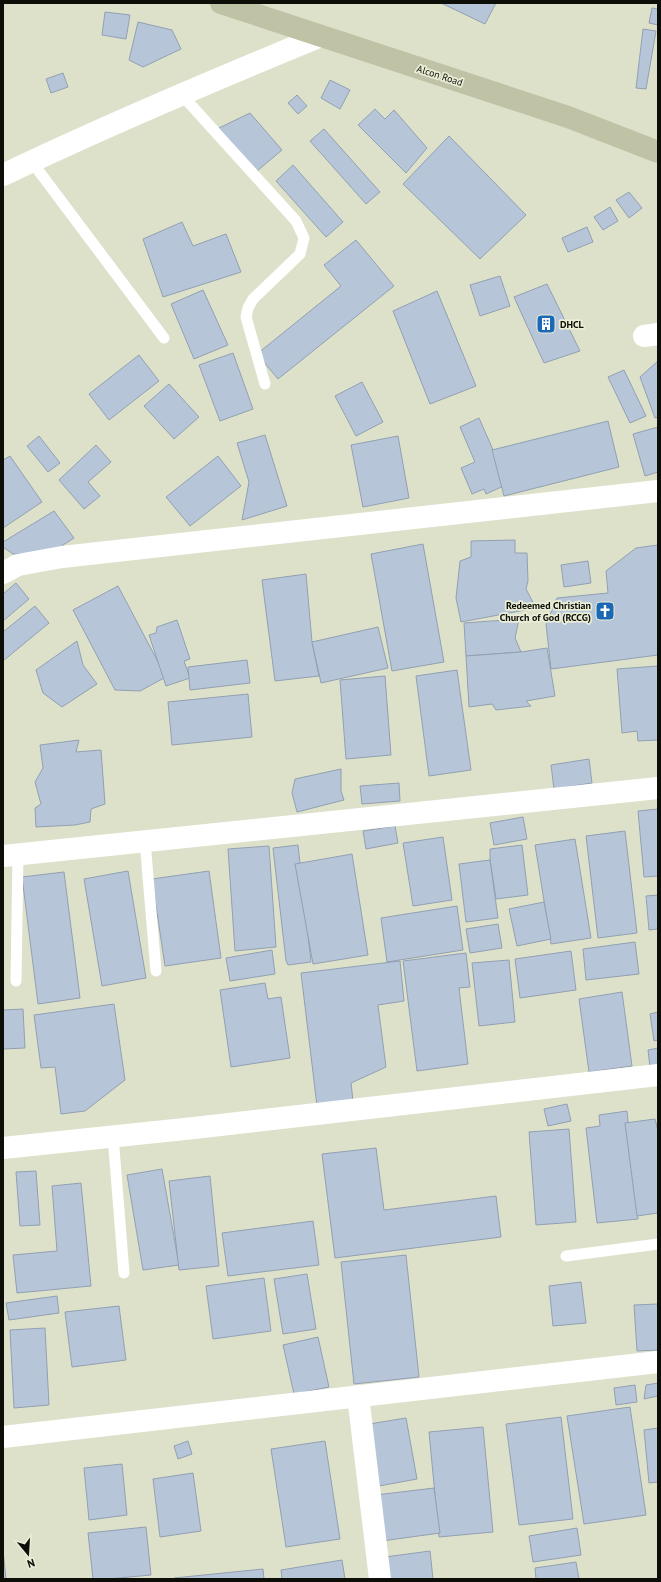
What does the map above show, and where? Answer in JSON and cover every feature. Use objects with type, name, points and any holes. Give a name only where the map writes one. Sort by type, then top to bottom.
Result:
[{"type":"main road","name":"Alcon Road","points":[[221,3],[247,7],[321,36],[568,117],[658,152]]},
{"type":"street","points":[[3,175],[181,94],[321,36]]},
{"type":"street","points":[[3,573],[18,565],[62,557],[658,491]]},
{"type":"street","points":[[10,855],[658,788]]},
{"type":"street","points":[[3,1148],[658,1075]]},
{"type":"street","points":[[3,1437],[658,1362]]},
{"type":"street","points":[[358,1396],[380,1579]]},
{"type":"lane","points":[[181,94],[296,221],[304,238],[300,254],[253,299],[248,308],[246,317],[265,384]]},
{"type":"lane","points":[[32,162],[164,338]]},
{"type":"lane","points":[[145,841],[156,971]]},
{"type":"lane","points":[[10,855],[16,981]]},
{"type":"lane","points":[[113,1136],[124,1273]]},
{"type":"lane","points":[[566,1256],[658,1244]]},
{"type":"building","points":[[441,3],[496,3],[485,24]]},
{"type":"building","points":[[652,8],[658,9],[658,25],[649,23]]},
{"type":"building","points":[[105,12],[130,15],[126,39],[102,35]]},
{"type":"building","points":[[138,22],[172,30],[181,49],[143,67],[129,60]]},
{"type":"building","points":[[643,29],[656,31],[646,89],[636,88]]},
{"type":"building","points":[[63,73],[68,87],[51,93],[46,79]]},
{"type":"building","points":[[330,80],[350,90],[340,109],[321,98]]},
{"type":"building","points":[[297,95],[307,106],[298,114],[288,103]]},
{"type":"building","points":[[375,109],[385,119],[394,110],[427,148],[406,173],[358,125]]},
{"type":"building","points":[[250,113],[282,150],[257,171],[219,128]]},
{"type":"building","points":[[324,129],[380,192],[366,204],[310,141]]},
{"type":"building","points":[[449,136],[526,215],[480,259],[403,184]]},
{"type":"building","points":[[293,165],[343,222],[326,237],[276,181]]},
{"type":"building","points":[[629,192],[642,208],[629,218],[616,200]]},
{"type":"building","points":[[610,207],[618,221],[603,230],[594,217]]},
{"type":"building","points":[[182,222],[193,246],[226,234],[241,272],[163,297],[143,239]]},
{"type":"building","points":[[587,227],[593,242],[568,252],[562,238]]},
{"type":"building","points":[[356,240],[394,286],[278,379],[257,354],[341,286],[324,265]]},
{"type":"building","points":[[500,276],[510,306],[480,316],[470,285]]},
{"type":"building","name":"DHCL","points":[[547,284],[580,351],[544,363],[514,297]]},
{"type":"building","points":[[203,290],[228,345],[194,359],[171,304]]},
{"type":"building","points":[[437,291],[476,386],[430,404],[393,311]]},
{"type":"building","points":[[233,353],[253,409],[220,421],[199,365]]},
{"type":"building","points":[[139,355],[159,381],[109,420],[89,394]]},
{"type":"building","points":[[658,361],[658,417],[655,418],[640,377]]},
{"type":"building","points":[[624,370],[646,416],[630,423],[608,377]]},
{"type":"building","points":[[362,382],[383,422],[356,436],[335,396]]},
{"type":"building","points":[[169,384],[199,417],[174,439],[144,406]]},
{"type":"building","points":[[479,418],[508,484],[486,494],[484,489],[472,494],[461,468],[475,462],[460,427]]},
{"type":"building","points":[[608,421],[619,467],[504,496],[492,450]]},
{"type":"building","points":[[658,427],[658,472],[645,476],[633,434]]},
{"type":"building","points":[[265,435],[287,506],[242,520],[249,482],[237,443]]},
{"type":"building","points":[[39,436],[60,463],[48,472],[27,446]]},
{"type":"building","points":[[398,436],[409,498],[363,507],[351,445]]},
{"type":"building","points":[[96,445],[111,462],[88,482],[100,496],[84,509],[59,480]]},
{"type":"building","points":[[10,456],[42,502],[3,528],[3,460]]},
{"type":"building","points":[[218,456],[241,486],[190,526],[166,497]]},
{"type":"building","points":[[54,511],[74,538],[47,555],[13,554],[3,547],[3,542]]},
{"type":"building","points":[[515,540],[515,553],[527,553],[528,581],[526,589],[536,608],[461,622],[456,598],[460,561],[471,557],[471,541]]},
{"type":"building","points":[[423,544],[444,662],[392,671],[371,554]]},
{"type":"building","name":"Redeemed Christian Church of God (RCCG)","points":[[658,545],[658,655],[551,669],[546,624],[557,598],[608,593],[606,571],[636,548]]},
{"type":"building","points":[[588,561],[591,583],[564,587],[561,565]]},
{"type":"building","points":[[306,574],[312,642],[319,676],[275,681],[262,580]]},
{"type":"building","points":[[16,583],[29,599],[3,621],[3,594]]},
{"type":"building","points":[[118,586],[166,677],[140,691],[115,690],[73,610]]},
{"type":"building","points":[[35,606],[49,623],[3,661],[3,632]]},
{"type":"building","points":[[519,619],[515,638],[521,652],[466,656],[464,623]]},
{"type":"building","points":[[177,620],[190,659],[184,661],[190,678],[166,686],[149,635],[156,633],[157,627]]},
{"type":"building","points":[[378,627],[388,668],[321,683],[312,642]]},
{"type":"building","points":[[77,641],[83,665],[97,684],[62,707],[43,693],[36,670]]},
{"type":"building","points":[[547,648],[555,696],[526,701],[531,706],[496,710],[492,704],[469,707],[466,656],[521,652]]},
{"type":"building","points":[[247,660],[250,683],[190,690],[188,667]]},
{"type":"building","points":[[658,666],[658,740],[638,741],[637,731],[622,733],[617,669]]},
{"type":"building","points":[[457,670],[471,770],[429,776],[416,676]]},
{"type":"building","points":[[385,676],[391,755],[346,759],[340,680]]},
{"type":"building","points":[[248,694],[252,737],[172,745],[168,702]]},
{"type":"building","points":[[79,740],[76,752],[101,750],[105,804],[91,809],[90,822],[75,825],[36,827],[35,808],[41,804],[35,782],[43,768],[40,745]]},
{"type":"building","points":[[589,759],[592,783],[554,789],[551,765]]},
{"type":"building","points":[[341,769],[341,791],[344,800],[297,812],[292,793],[295,779]]},
{"type":"building","points":[[399,783],[400,801],[362,804],[360,786]]},
{"type":"building","points":[[658,809],[658,876],[644,877],[638,811]]},
{"type":"building","points":[[523,817],[527,839],[494,845],[490,823]]},
{"type":"building","points":[[395,826],[398,843],[366,849],[363,831]]},
{"type":"building","points":[[625,831],[637,933],[598,938],[586,836]]},
{"type":"building","points":[[443,837],[452,900],[413,906],[403,843]]},
{"type":"building","points":[[575,839],[591,938],[551,944],[535,845]]},
{"type":"building","points":[[298,845],[311,962],[288,965],[286,961],[273,848]]},
{"type":"building","points":[[522,845],[528,895],[496,899],[490,860],[490,849]]},
{"type":"building","points":[[269,846],[276,947],[235,951],[228,849]]},
{"type":"building","points":[[352,854],[368,955],[313,964],[295,864]]},
{"type":"building","points":[[490,860],[498,918],[466,922],[459,864]]},
{"type":"building","points":[[128,871],[146,978],[102,986],[84,879]]},
{"type":"building","points":[[209,871],[221,958],[165,966],[152,879]]},
{"type":"building","points":[[64,872],[80,998],[38,1004],[22,877]]},
{"type":"building","points":[[658,895],[658,929],[649,930],[646,896]]},
{"type":"building","points":[[544,902],[551,939],[517,946],[509,909]]},
{"type":"building","points":[[457,906],[463,950],[387,962],[381,918]]},
{"type":"building","points":[[498,924],[502,948],[470,953],[466,929]]},
{"type":"building","points":[[635,942],[639,974],[586,980],[583,949]]},
{"type":"building","points":[[272,950],[275,974],[230,981],[226,958]]},
{"type":"building","points":[[571,951],[576,990],[520,998],[515,959]]},
{"type":"building","points":[[466,953],[470,987],[459,988],[468,1064],[417,1071],[403,961]]},
{"type":"building","points":[[509,960],[515,1022],[479,1026],[472,963]]},
{"type":"building","points":[[400,961],[404,1001],[378,1005],[386,1067],[351,1083],[353,1101],[317,1106],[301,973]]},
{"type":"building","points":[[265,983],[268,999],[281,997],[290,1058],[231,1067],[220,990]]},
{"type":"building","points":[[622,992],[632,1066],[589,1072],[579,999]]},
{"type":"building","points":[[114,1004],[125,1080],[85,1111],[61,1114],[55,1067],[41,1068],[34,1015]]},
{"type":"building","points":[[23,1009],[25,1048],[3,1049],[3,1010]]},
{"type":"building","points":[[658,1012],[658,1040],[654,1041],[650,1014]]},
{"type":"building","points":[[658,1048],[658,1066],[650,1067],[648,1050]]},
{"type":"building","points":[[567,1104],[571,1121],[548,1126],[544,1109]]},
{"type":"building","points":[[627,1111],[638,1219],[597,1223],[586,1128],[600,1126],[599,1115]]},
{"type":"building","points":[[655,1119],[658,1131],[658,1213],[637,1216],[625,1123]]},
{"type":"building","points":[[569,1129],[576,1222],[536,1225],[529,1132]]},
{"type":"building","points":[[376,1148],[384,1210],[496,1196],[501,1237],[335,1258],[322,1154]]},
{"type":"building","points":[[162,1169],[179,1265],[143,1270],[127,1175]]},
{"type":"building","points":[[36,1171],[40,1225],[20,1226],[16,1172]]},
{"type":"building","points":[[210,1176],[219,1266],[179,1270],[169,1181]]},
{"type":"building","points":[[81,1183],[91,1286],[17,1293],[13,1255],[57,1251],[52,1186]]},
{"type":"building","points":[[313,1221],[319,1265],[228,1276],[222,1233]]},
{"type":"building","points":[[406,1255],[419,1377],[354,1384],[341,1262]]},
{"type":"building","points":[[307,1274],[316,1329],[283,1334],[274,1279]]},
{"type":"building","points":[[264,1278],[271,1331],[213,1339],[206,1286]]},
{"type":"building","points":[[581,1282],[586,1323],[553,1326],[549,1286]]},
{"type":"building","points":[[57,1296],[59,1313],[9,1320],[6,1303]]},
{"type":"building","points":[[658,1304],[658,1350],[637,1351],[634,1305]]},
{"type":"building","points":[[119,1306],[126,1360],[72,1367],[65,1312]]},
{"type":"building","points":[[45,1328],[49,1405],[14,1408],[10,1330]]},
{"type":"building","points":[[318,1337],[329,1387],[294,1394],[283,1345]]},
{"type":"building","points":[[658,1383],[658,1396],[644,1399],[646,1385]]},
{"type":"building","points":[[635,1385],[637,1402],[616,1405],[614,1388]]},
{"type":"building","points":[[630,1407],[646,1515],[584,1524],[567,1416]]},
{"type":"building","points":[[561,1417],[573,1519],[519,1525],[506,1424]]},
{"type":"building","points":[[406,1418],[417,1479],[368,1488],[357,1426]]},
{"type":"building","points":[[483,1427],[493,1532],[439,1537],[429,1432]]},
{"type":"building","points":[[658,1428],[658,1482],[649,1483],[644,1430]]},
{"type":"building","points":[[188,1441],[192,1454],[178,1459],[174,1446]]},
{"type":"building","points":[[325,1441],[340,1539],[286,1547],[271,1449]]},
{"type":"building","points":[[122,1464],[127,1515],[89,1520],[84,1468]]},
{"type":"building","points":[[193,1473],[201,1531],[160,1537],[153,1479]]},
{"type":"building","points":[[434,1488],[440,1533],[382,1541],[376,1495]]},
{"type":"building","points":[[146,1527],[151,1575],[93,1579],[88,1533]]},
{"type":"building","points":[[577,1528],[581,1555],[533,1562],[529,1536]]},
{"type":"building","points":[[3,1550],[6,1579],[3,1579]]},
{"type":"building","points":[[430,1551],[433,1579],[388,1579],[385,1557]]},
{"type":"building","points":[[342,1560],[345,1579],[282,1579],[281,1570]]},
{"type":"building","points":[[576,1562],[579,1579],[536,1579],[535,1568]]},
{"type":"building","points":[[263,1569],[264,1579],[174,1579],[174,1578]]},
{"type":"place","name":"DHCL","points":[[546,324]]},
{"type":"place","name":"Redeemed Christian Church of God (RCCG)","points":[[605,611]]}]
